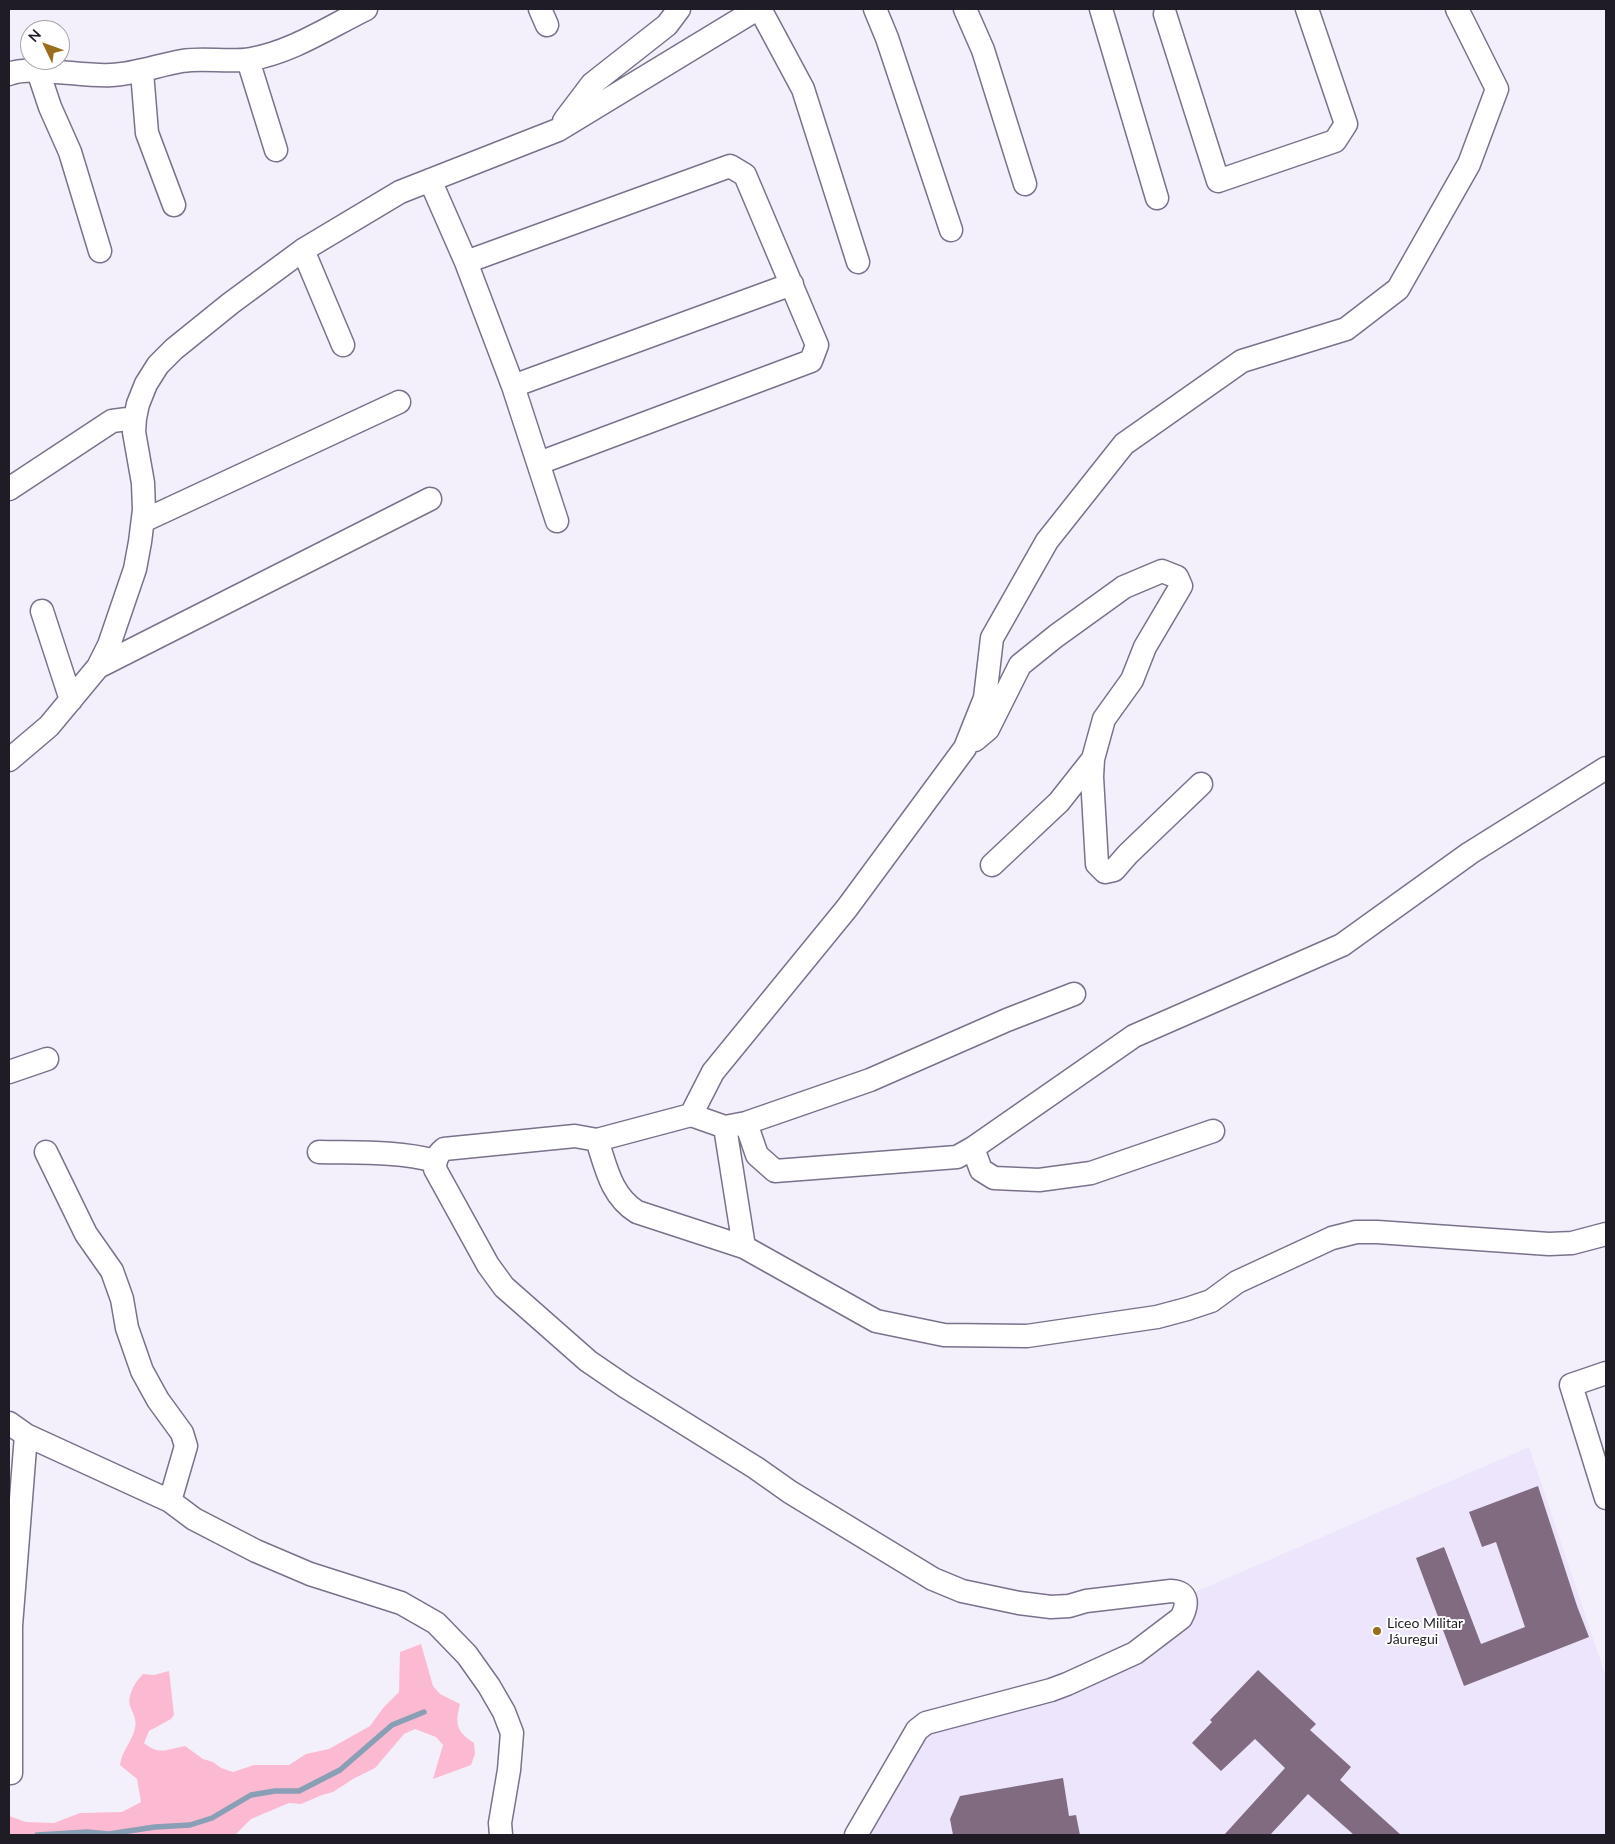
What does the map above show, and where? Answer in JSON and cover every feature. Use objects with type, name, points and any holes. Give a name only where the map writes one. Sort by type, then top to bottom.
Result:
[{"type":"street","points":[[9,74],[38,72],[92,76],[142,72],[182,61],[198,59],[248,60],[271,55],[299,43],[366,9]]},
{"type":"street","points":[[558,130],[592,84],[667,25],[679,9]]},
{"type":"street","points":[[9,760],[49,726],[98,667],[109,645],[135,569],[143,521],[144,483],[134,432],[135,418],[146,384],[158,365],[168,354],[231,303],[303,250],[400,192],[558,130],[758,9],[803,89],[858,262]]},
{"type":"street","points":[[875,9],[887,38],[951,230]]},
{"type":"street","points":[[966,9],[983,50],[1026,184]]},
{"type":"street","points":[[1101,9],[1157,198]]},
{"type":"street","points":[[1164,14],[1218,181],[1335,141],[1346,124],[1307,9]]},
{"type":"street","points":[[691,1115],[713,1072],[847,908],[964,748],[985,698],[992,638],[1047,541],[1124,444],[1242,360],[1346,329],[1398,288],[1469,164],[1497,89],[1457,9]]},
{"type":"street","points":[[248,60],[276,150]]},
{"type":"street","points":[[38,72],[50,108],[70,152],[100,251]]},
{"type":"street","points":[[142,72],[147,132],[174,205]]},
{"type":"street","points":[[466,262],[730,166],[746,175],[818,344],[811,361],[539,463]]},
{"type":"street","points":[[430,180],[466,262],[512,386],[557,521]]},
{"type":"street","points":[[303,250],[343,345]]},
{"type":"street","points":[[512,386],[792,284]]},
{"type":"street","points":[[143,521],[399,402]]},
{"type":"street","points":[[9,489],[112,422],[135,418]]},
{"type":"street","points":[[98,667],[430,499]]},
{"type":"street","points":[[964,748],[988,729],[1020,665],[1124,587],[1162,571],[1177,577],[1182,586],[1145,647],[1132,680],[1104,719],[1093,759],[1092,777],[1097,864],[1105,872],[1114,870],[1128,854],[1201,784]]},
{"type":"street","points":[[42,611],[71,700]]},
{"type":"street","points":[[992,865],[1058,802],[1093,759]]},
{"type":"street","points":[[736,1125],[757,1154],[775,1171],[957,1157],[973,1148],[1134,1036],[1342,945],[1470,853],[1606,768]]},
{"type":"street","points":[[856,1835],[917,1730],[926,1723],[1051,1690],[1135,1653],[1181,1618],[1186,1610],[1187,1603],[1184,1597],[1180,1593],[1171,1592],[1086,1601],[1069,1606],[1052,1607],[1020,1603],[962,1591],[933,1578],[790,1492],[756,1468],[626,1387],[588,1361],[504,1287],[488,1265],[435,1169],[435,1161],[439,1154],[451,1148],[575,1136],[597,1140],[691,1115],[736,1125],[870,1080],[1007,1020],[1074,994]]},
{"type":"street","points":[[9,1072],[46,1059]]},
{"type":"street","points":[[736,1125],[744,1247]]},
{"type":"street","points":[[973,1148],[981,1170],[994,1178],[1040,1180],[1091,1174],[1213,1132]]},
{"type":"street","points":[[597,1140],[614,1189],[627,1206],[637,1212],[744,1247],[876,1321],[944,1335],[1027,1336],[1157,1317],[1187,1309],[1210,1300],[1237,1282],[1332,1238],[1356,1232],[1549,1244],[1572,1243],[1606,1234]]},
{"type":"street","points":[[46,1152],[86,1234],[112,1271],[122,1299],[127,1328],[142,1371],[158,1400],[182,1433],[186,1446],[170,1501]]},
{"type":"street","points":[[318,1152],[385,1154],[435,1161]]},
{"type":"street","points":[[1606,1374],[1572,1385],[1606,1498]]},
{"type":"street","points":[[11,1773],[10,1626],[18,1429],[170,1501],[194,1519],[256,1551],[310,1574],[401,1603],[436,1623],[468,1655],[504,1712],[512,1734],[509,1770],[500,1823],[501,1835]]},
{"type":"shaded area","name":"Liceo Militar Jáuregui","points":[[1529,1447],[1606,1677],[1606,1835],[856,1835],[917,1730],[1135,1653],[1184,1597]]},
{"type":"shaded area","points":[[421,1644],[433,1686],[440,1694],[460,1704],[458,1726],[460,1731],[474,1743],[475,1754],[471,1765],[433,1779],[443,1745],[436,1737],[415,1729],[404,1734],[375,1768],[333,1792],[301,1804],[289,1803],[251,1819],[235,1835],[9,1835],[9,1816],[26,1822],[54,1823],[80,1813],[122,1812],[141,1802],[137,1779],[120,1765],[134,1733],[135,1722],[129,1702],[131,1693],[143,1674],[154,1675],[169,1671],[174,1715],[171,1719],[149,1731],[144,1743],[159,1750],[185,1746],[203,1759],[233,1772],[254,1765],[289,1765],[306,1754],[329,1749],[370,1726],[383,1708],[399,1692],[400,1652]]},
{"type":"building","points":[[1538,1486],[1589,1637],[1464,1686],[1416,1558],[1444,1547],[1481,1644],[1525,1627],[1496,1542],[1482,1547],[1469,1512]]},
{"type":"building","points":[[1258,1670],[1316,1724],[1310,1730],[1351,1767],[1340,1780],[1401,1835],[1354,1835],[1308,1794],[1270,1835],[1224,1835],[1285,1768],[1255,1739],[1221,1771],[1192,1743],[1212,1722],[1210,1720]]},
{"type":"building","points":[[1063,1778],[1069,1816],[1076,1815],[1080,1835],[953,1835],[950,1819],[960,1796]]},
{"type":"waterway","points":[[37,1835],[87,1832],[109,1834],[155,1827],[190,1825],[212,1818],[251,1795],[275,1791],[299,1791],[340,1770],[392,1725],[424,1712]]},
{"type":"place","name":"Liceo Militar Jáuregui","points":[[1377,1631]]}]
